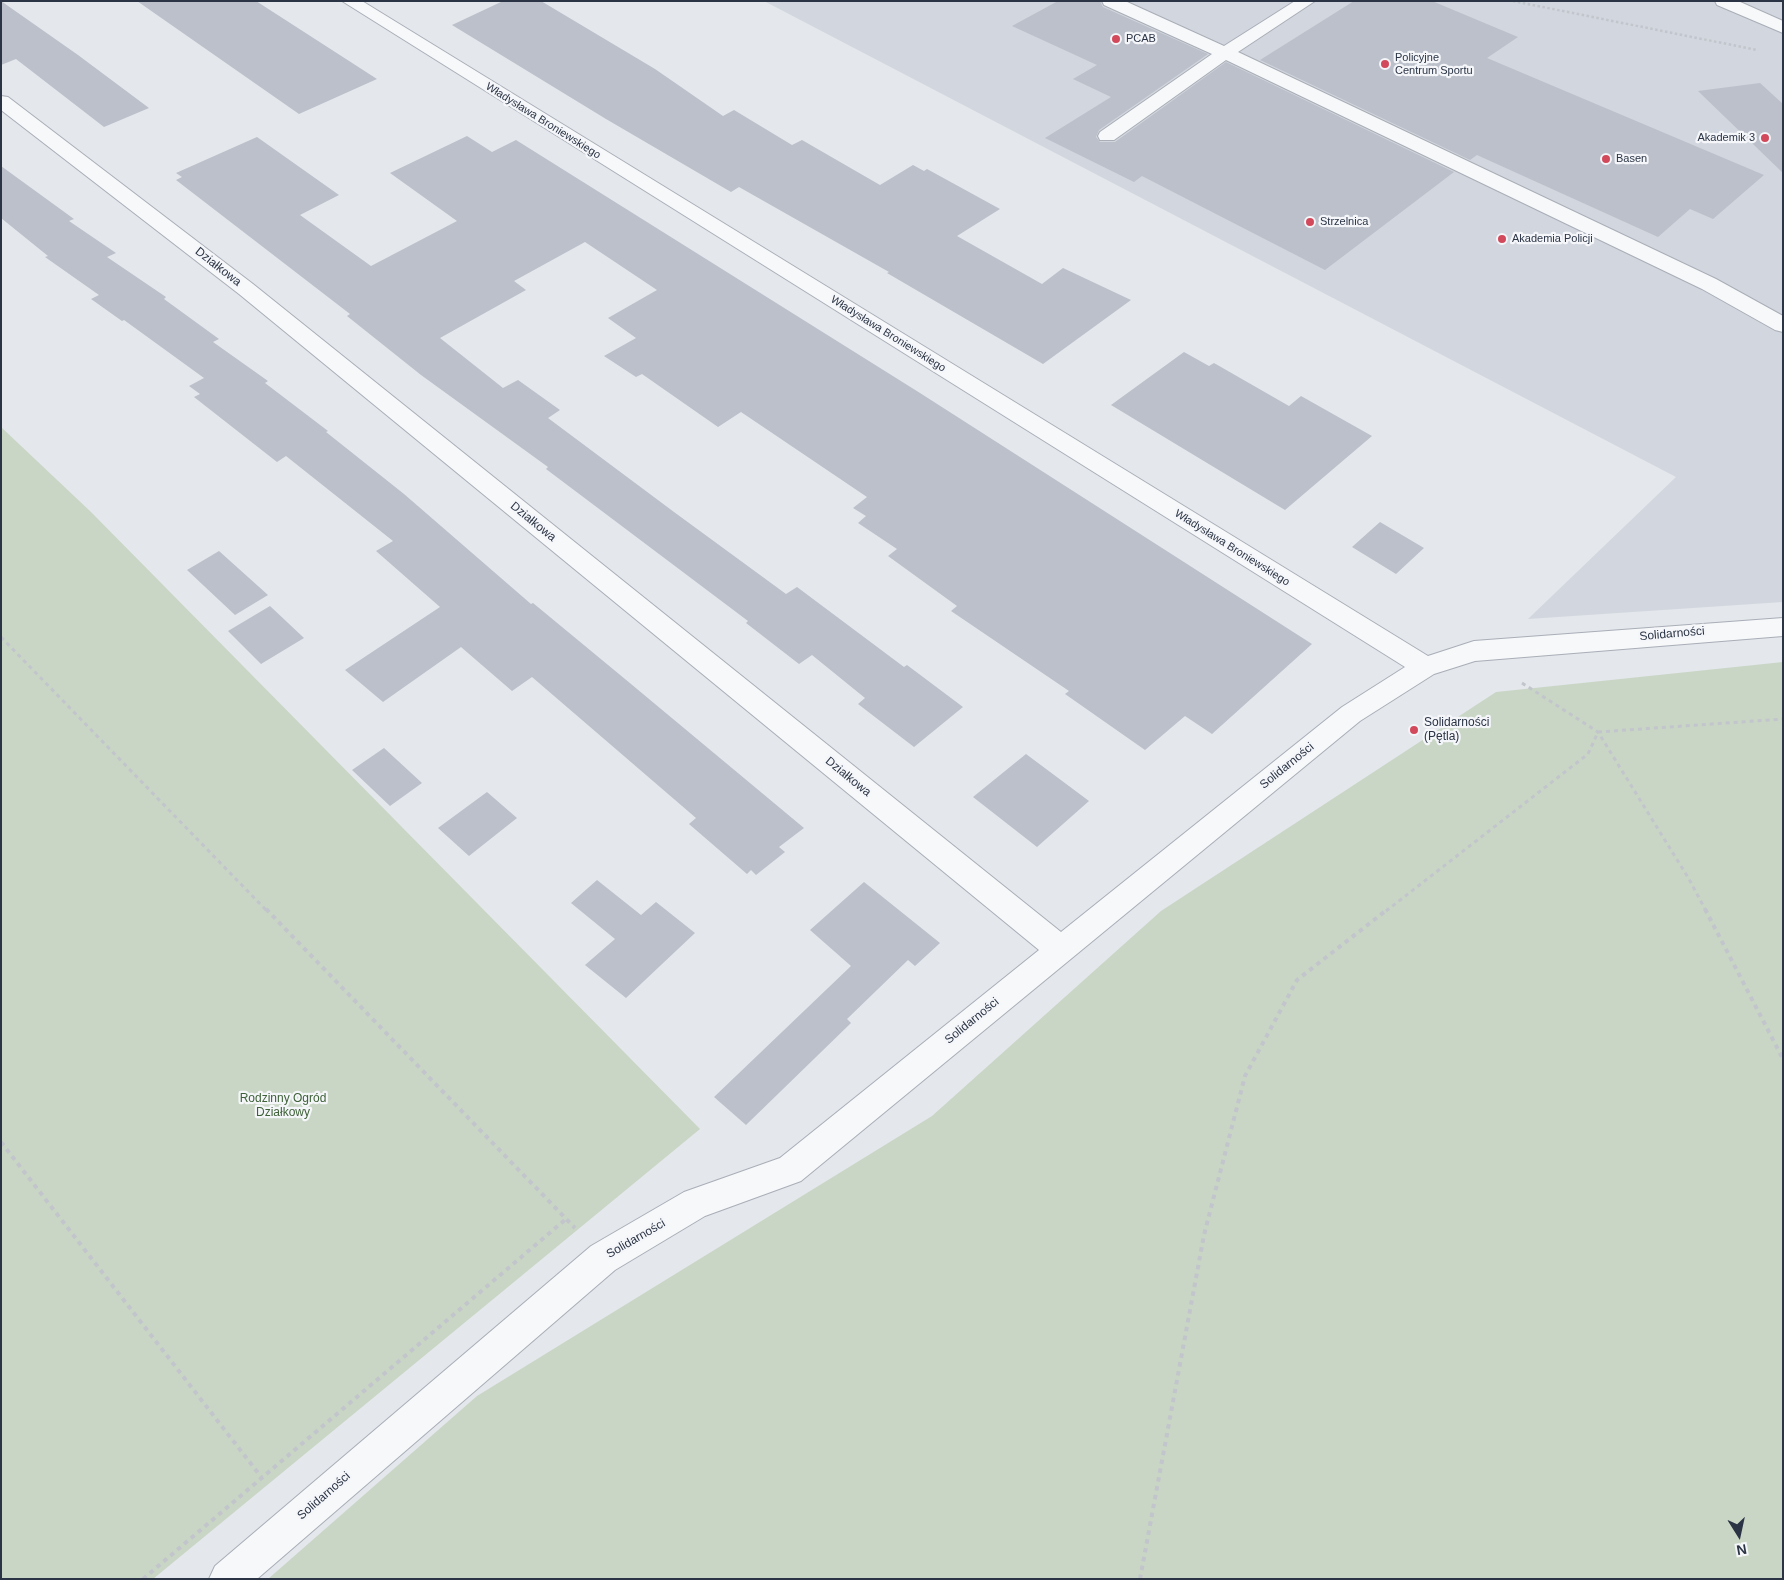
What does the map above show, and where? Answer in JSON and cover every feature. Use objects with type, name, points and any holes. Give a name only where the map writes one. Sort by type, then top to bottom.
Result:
[{"type":"street","name":"Władysława Broniewskiego","points":[[350,1],[1425,667]]},
{"type":"street","points":[[1110,1],[1225,53],[1709,284],[1783,325]]},
{"type":"street","points":[[1723,1],[1783,28]]},
{"type":"street","points":[[1107,136],[1295,3]]},
{"type":"street","name":"Działkowa","points":[[1,101],[254,295],[1060,949]]},
{"type":"street","name":"Solidarności","points":[[228,1579],[603,1258],[696,1204],[790,1170],[1351,714],[1425,667],[1474,651],[1783,627]]},
{"type":"path","points":[[1513,1],[1764,52]]},
{"type":"path","points":[[1,637],[603,1258]]},
{"type":"path","points":[[1474,651],[1598,732],[1689,879],[1783,1059]]},
{"type":"path","points":[[1598,732],[1783,720]]},
{"type":"path","points":[[1140,1579],[1204,1235],[1245,1076],[1297,980],[1588,754],[1598,732]]},
{"type":"path","points":[[1,1142],[262,1478]]},
{"type":"path","points":[[143,1579],[566,1219]]},
{"type":"shaded area","name":"Akademia Policji","points":[[764,1],[1783,1],[1783,602],[1528,619],[1676,477]]},
{"type":"green space","name":"Rodzinny Ogród Działkowy","points":[[1,427],[91,512],[700,1129],[153,1579],[1,1579]]},
{"type":"green space","points":[[1783,662],[1783,1579],[268,1579],[477,1396],[932,1116],[1161,911],[1496,692]]},
{"type":"building","points":[[1,1],[149,108],[104,127],[16,59],[1,65]]},
{"type":"building","points":[[137,1],[256,1],[377,79],[299,114]]},
{"type":"building","points":[[503,1],[541,1],[655,69],[723,116],[734,110],[792,145],[802,140],[880,185],[913,165],[924,171],[927,169],[1000,209],[957,236],[1042,284],[1063,268],[1131,300],[1043,364],[887,273],[889,272],[739,187],[731,192],[606,119],[452,25]]},
{"type":"building","name":"Strzelnica","points":[[1058,1],[1100,1],[1103,7],[1208,54],[1099,130],[1096,137],[1100,142],[1115,142],[1226,62],[1454,172],[1325,270],[1142,176],[1134,182],[1045,138],[1111,97],[1073,79],[1097,65],[1012,26]]},
{"type":"building","points":[[1354,1],[1432,1],[1518,37],[1487,58],[1764,175],[1713,219],[1690,209],[1658,237],[1477,155],[1470,160],[1260,60]]},
{"type":"building","name":"Akademik 3","points":[[1760,83],[1783,104],[1783,173],[1698,91]]},
{"type":"building","points":[[467,136],[492,152],[516,140],[920,393],[1312,644],[1212,734],[1185,716],[1145,750],[1065,694],[1069,691],[951,611],[957,606],[888,556],[897,549],[858,523],[866,516],[853,508],[867,497],[741,412],[718,427],[642,374],[636,377],[604,356],[636,338],[608,318],[657,290],[585,242],[514,281],[526,290],[440,338],[503,388],[518,380],[560,410],[548,418],[674,512],[786,594],[797,587],[904,667],[907,665],[963,707],[914,747],[858,704],[865,698],[812,655],[799,664],[746,623],[748,621],[546,469],[548,467],[421,375],[347,316],[350,314],[176,180],[182,177],[176,173],[257,137],[339,195],[300,215],[371,266],[457,221],[390,173]]},
{"type":"building","points":[[1,166],[74,219],[69,221],[116,253],[107,257],[166,297],[164,299],[219,339],[213,342],[268,381],[265,383],[328,431],[326,432],[404,494],[531,604],[533,603],[804,828],[779,847],[785,852],[756,875],[751,870],[747,874],[689,824],[696,818],[532,677],[512,691],[461,647],[383,702],[345,670],[440,607],[376,551],[393,541],[286,456],[277,462],[194,397],[200,394],[189,386],[204,378],[124,320],[122,321],[91,299],[99,295],[45,257],[48,256],[1,218]]},
{"type":"building","points":[[1184,352],[1209,366],[1214,363],[1289,406],[1301,396],[1372,436],[1285,510],[1111,405]]},
{"type":"building","points":[[1380,522],[1424,548],[1396,574],[1352,547]]},
{"type":"building","points":[[219,551],[268,595],[235,615],[187,570]]},
{"type":"building","points":[[270,606],[304,638],[261,664],[228,631]]},
{"type":"building","points":[[384,748],[422,783],[390,806],[352,770]]},
{"type":"building","points":[[1026,754],[1089,801],[1037,847],[973,797]]},
{"type":"building","points":[[487,792],[517,818],[469,856],[438,828]]},
{"type":"building","points":[[597,880],[641,915],[656,902],[695,933],[626,998],[585,965],[615,939],[571,903]]},
{"type":"building","points":[[864,882],[940,943],[915,966],[908,960],[847,1019],[851,1023],[746,1125],[714,1097],[851,966],[810,930]]},
{"type":"place","name":"PCAB","points":[[1116,39]]},
{"type":"place","name":"Policyjne Centrum Sportu","points":[[1385,64]]},
{"type":"place","name":"Akademik 3","points":[[1765,138]]},
{"type":"place","name":"Basen","points":[[1606,159]]},
{"type":"place","name":"Strzelnica","points":[[1310,222]]},
{"type":"place","name":"Akademia Policji","points":[[1502,239]]},
{"type":"place","name":"Solidarności (Pętla)","points":[[1414,730]]}]
